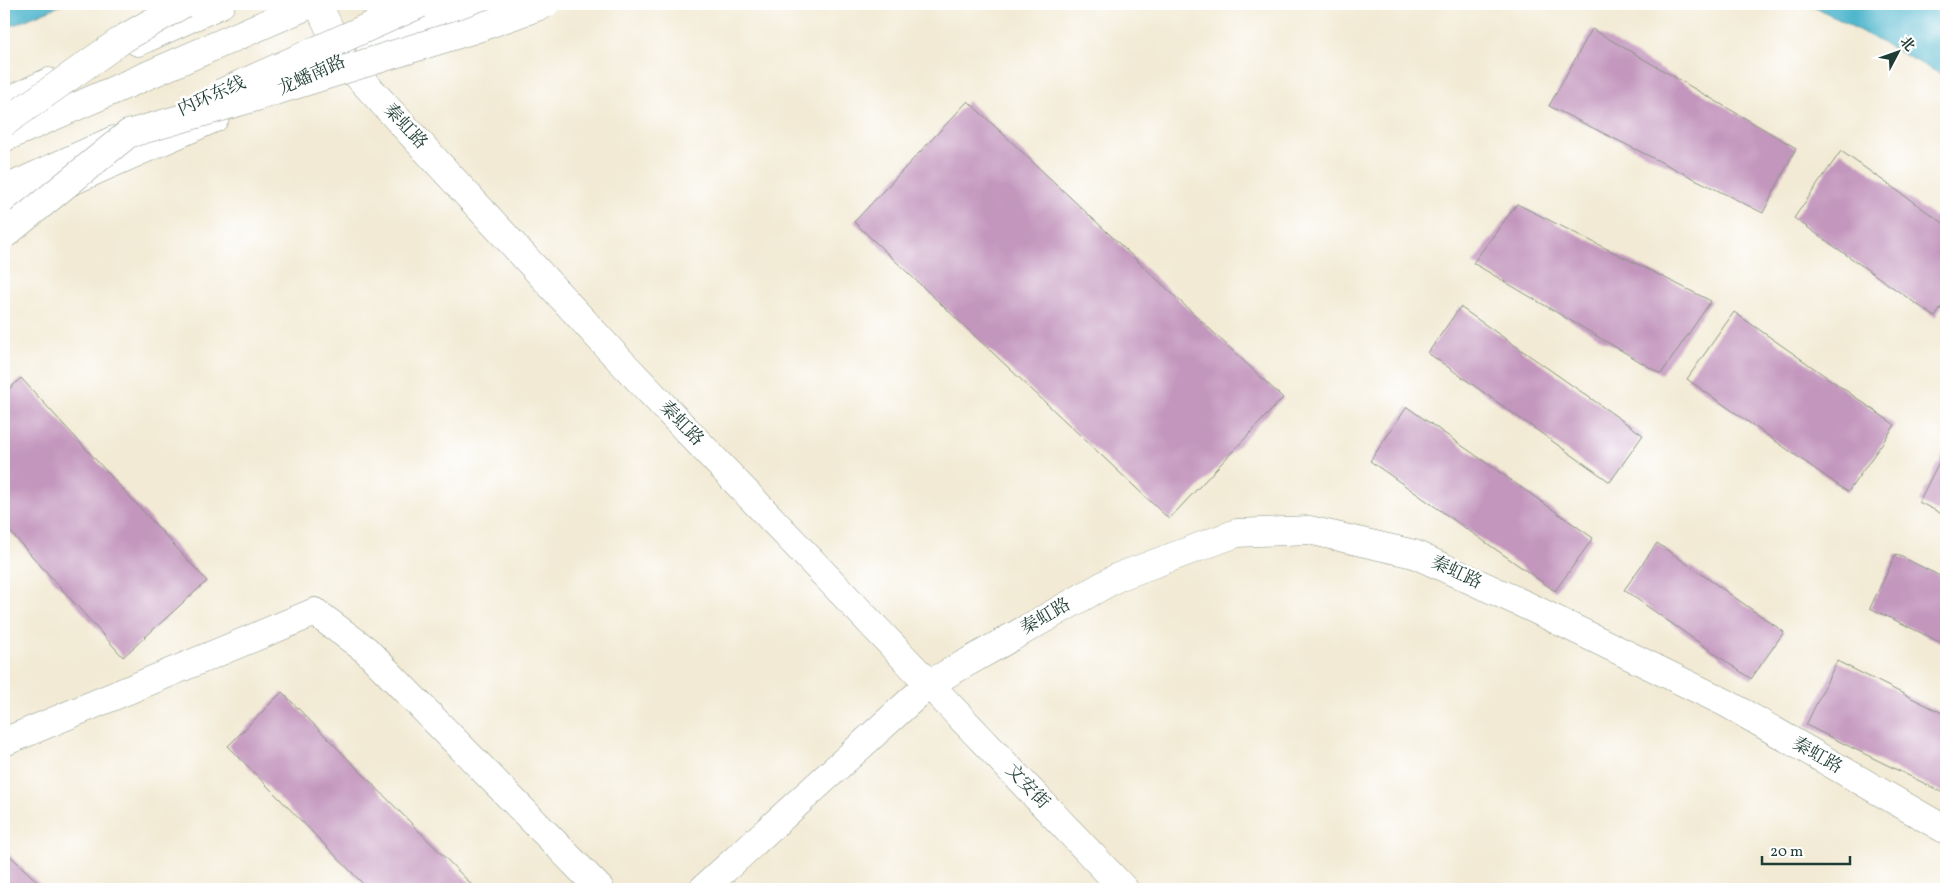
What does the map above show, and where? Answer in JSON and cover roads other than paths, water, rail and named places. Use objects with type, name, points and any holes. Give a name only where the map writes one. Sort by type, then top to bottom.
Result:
[{"type":"main road","points":[[4,123],[123,39],[183,4]]},
{"type":"main road","points":[[4,103],[221,4]]},
{"type":"main road","points":[[4,138],[311,4]]},
{"type":"main road","name":"秦虹路","points":[[318,4],[345,62],[614,354],[929,684],[1118,577],[1237,534],[1309,530],[1414,554],[1530,607],[1726,703],[1946,830]]},
{"type":"main road","name":"内环东线","points":[[4,190],[420,4]]},
{"type":"main road","name":"龙蟠南路","points":[[4,210],[483,4]]},
{"type":"main road","points":[[4,235],[128,134],[256,98],[469,31],[545,4]]},
{"type":"main road","points":[[4,742],[315,612],[366,650],[600,889]]},
{"type":"main road","points":[[703,889],[929,684]]},
{"type":"main road","name":"文安街","points":[[929,684],[1124,889]]},
{"type":"water","points":[[4,4],[64,4],[4,29]]},
{"type":"water","points":[[1810,4],[1946,4],[1946,77]]}]
